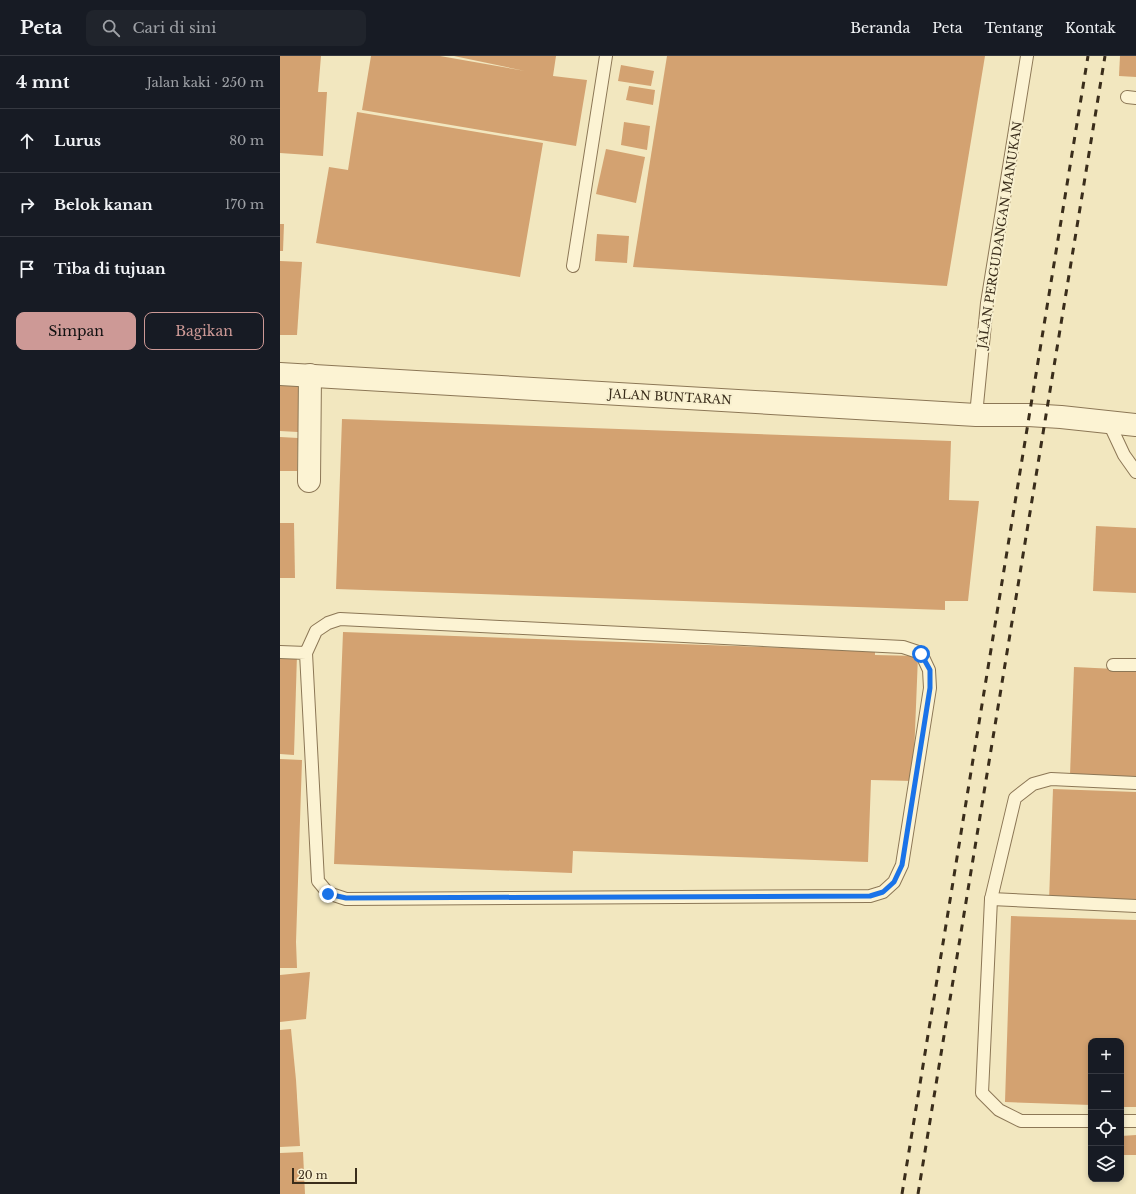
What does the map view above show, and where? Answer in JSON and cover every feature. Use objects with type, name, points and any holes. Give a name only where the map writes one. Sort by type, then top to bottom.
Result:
[{"type":"street","name":"JALAN BUNTARAN","points":[[280,374],[976,415],[1028,415],[1136,425]]},
{"type":"street","points":[[309,481],[310,375]]},
{"type":"lane","points":[[573,266],[606,56]]},
{"type":"lane","name":"JALAN PERGUDANGAN MANUKAN","points":[[976,415],[987,303],[1028,56]]},
{"type":"lane","points":[[1109,423],[1124,456],[1136,472]]},
{"type":"lane","points":[[340,619],[903,647],[921,654],[930,670],[930,688],[902,865],[894,882],[883,892],[870,896],[346,898],[328,894],[318,881],[306,653],[316,631],[328,623],[340,619]]},
{"type":"lane","points":[[280,652],[306,653]]},
{"type":"lane","points":[[1113,665],[1136,665]]},
{"type":"lane","points":[[1088,1121],[1020,1121],[999,1110],[982,1093],[991,899],[1016,798],[1033,784],[1051,779],[1136,783]]},
{"type":"lane","points":[[991,899],[1136,906]]},
{"type":"lane","points":[[1124,1121],[1136,1122]]},
{"type":"building","points":[[280,56],[321,56],[318,92],[327,92],[323,156],[280,153]]},
{"type":"building","points":[[371,56],[440,56],[525,71],[454,56],[556,56],[553,76],[587,80],[576,146],[362,110]]},
{"type":"building","points":[[667,56],[985,56],[947,286],[633,267]]},
{"type":"building","points":[[1120,56],[1136,56],[1136,77],[1119,76]]},
{"type":"building","points":[[621,65],[654,71],[651,86],[618,81]]},
{"type":"building","points":[[629,86],[655,90],[653,105],[626,100]]},
{"type":"building","points":[[357,112],[543,143],[520,277],[316,243],[329,167],[348,170]]},
{"type":"building","points":[[624,122],[650,126],[647,150],[621,145]]},
{"type":"building","points":[[606,149],[645,157],[636,203],[596,194]]},
{"type":"building","points":[[280,224],[284,224],[283,251],[280,251]]},
{"type":"building","points":[[597,234],[629,236],[627,263],[595,261]]},
{"type":"building","points":[[280,261],[302,262],[297,335],[280,335]]},
{"type":"building","points":[[280,386],[299,386],[298,432],[280,431]]},
{"type":"building","points":[[342,419],[951,441],[949,500],[979,501],[968,601],[945,601],[945,610],[336,589]]},
{"type":"building","points":[[280,437],[298,438],[297,471],[280,471]]},
{"type":"building","points":[[280,523],[294,523],[295,578],[280,578]]},
{"type":"building","points":[[1096,526],[1136,528],[1136,593],[1093,591]]},
{"type":"building","points":[[343,632],[875,651],[875,655],[918,656],[913,781],[871,780],[868,862],[573,851],[572,873],[334,864]]},
{"type":"building","points":[[280,654],[297,654],[294,755],[280,754]]},
{"type":"building","points":[[1074,667],[1136,670],[1136,777],[1070,775]]},
{"type":"building","points":[[280,759],[302,760],[296,942],[297,968],[280,968]]},
{"type":"building","points":[[1053,789],[1136,792],[1136,904],[1049,901]]},
{"type":"building","points":[[1011,916],[1136,920],[1136,1107],[1124,1107],[1124,1038],[1088,1038],[1088,1105],[1005,1102]]},
{"type":"building","points":[[310,972],[306,1019],[280,1022],[280,975]]},
{"type":"building","points":[[291,1029],[300,1146],[280,1147],[280,1030]]},
{"type":"building","points":[[1136,1135],[1136,1155],[1124,1155],[1124,1136]]},
{"type":"building","points":[[303,1152],[305,1194],[280,1194],[280,1153]]},
{"type":"railway","points":[[902,1194],[1088,56]]},
{"type":"railway","points":[[918,1194],[1105,56]]},
{"type":"route","points":[[328,894],[346,898],[870,896],[883,892],[894,882],[902,865],[930,688],[930,670],[921,654]]}]
